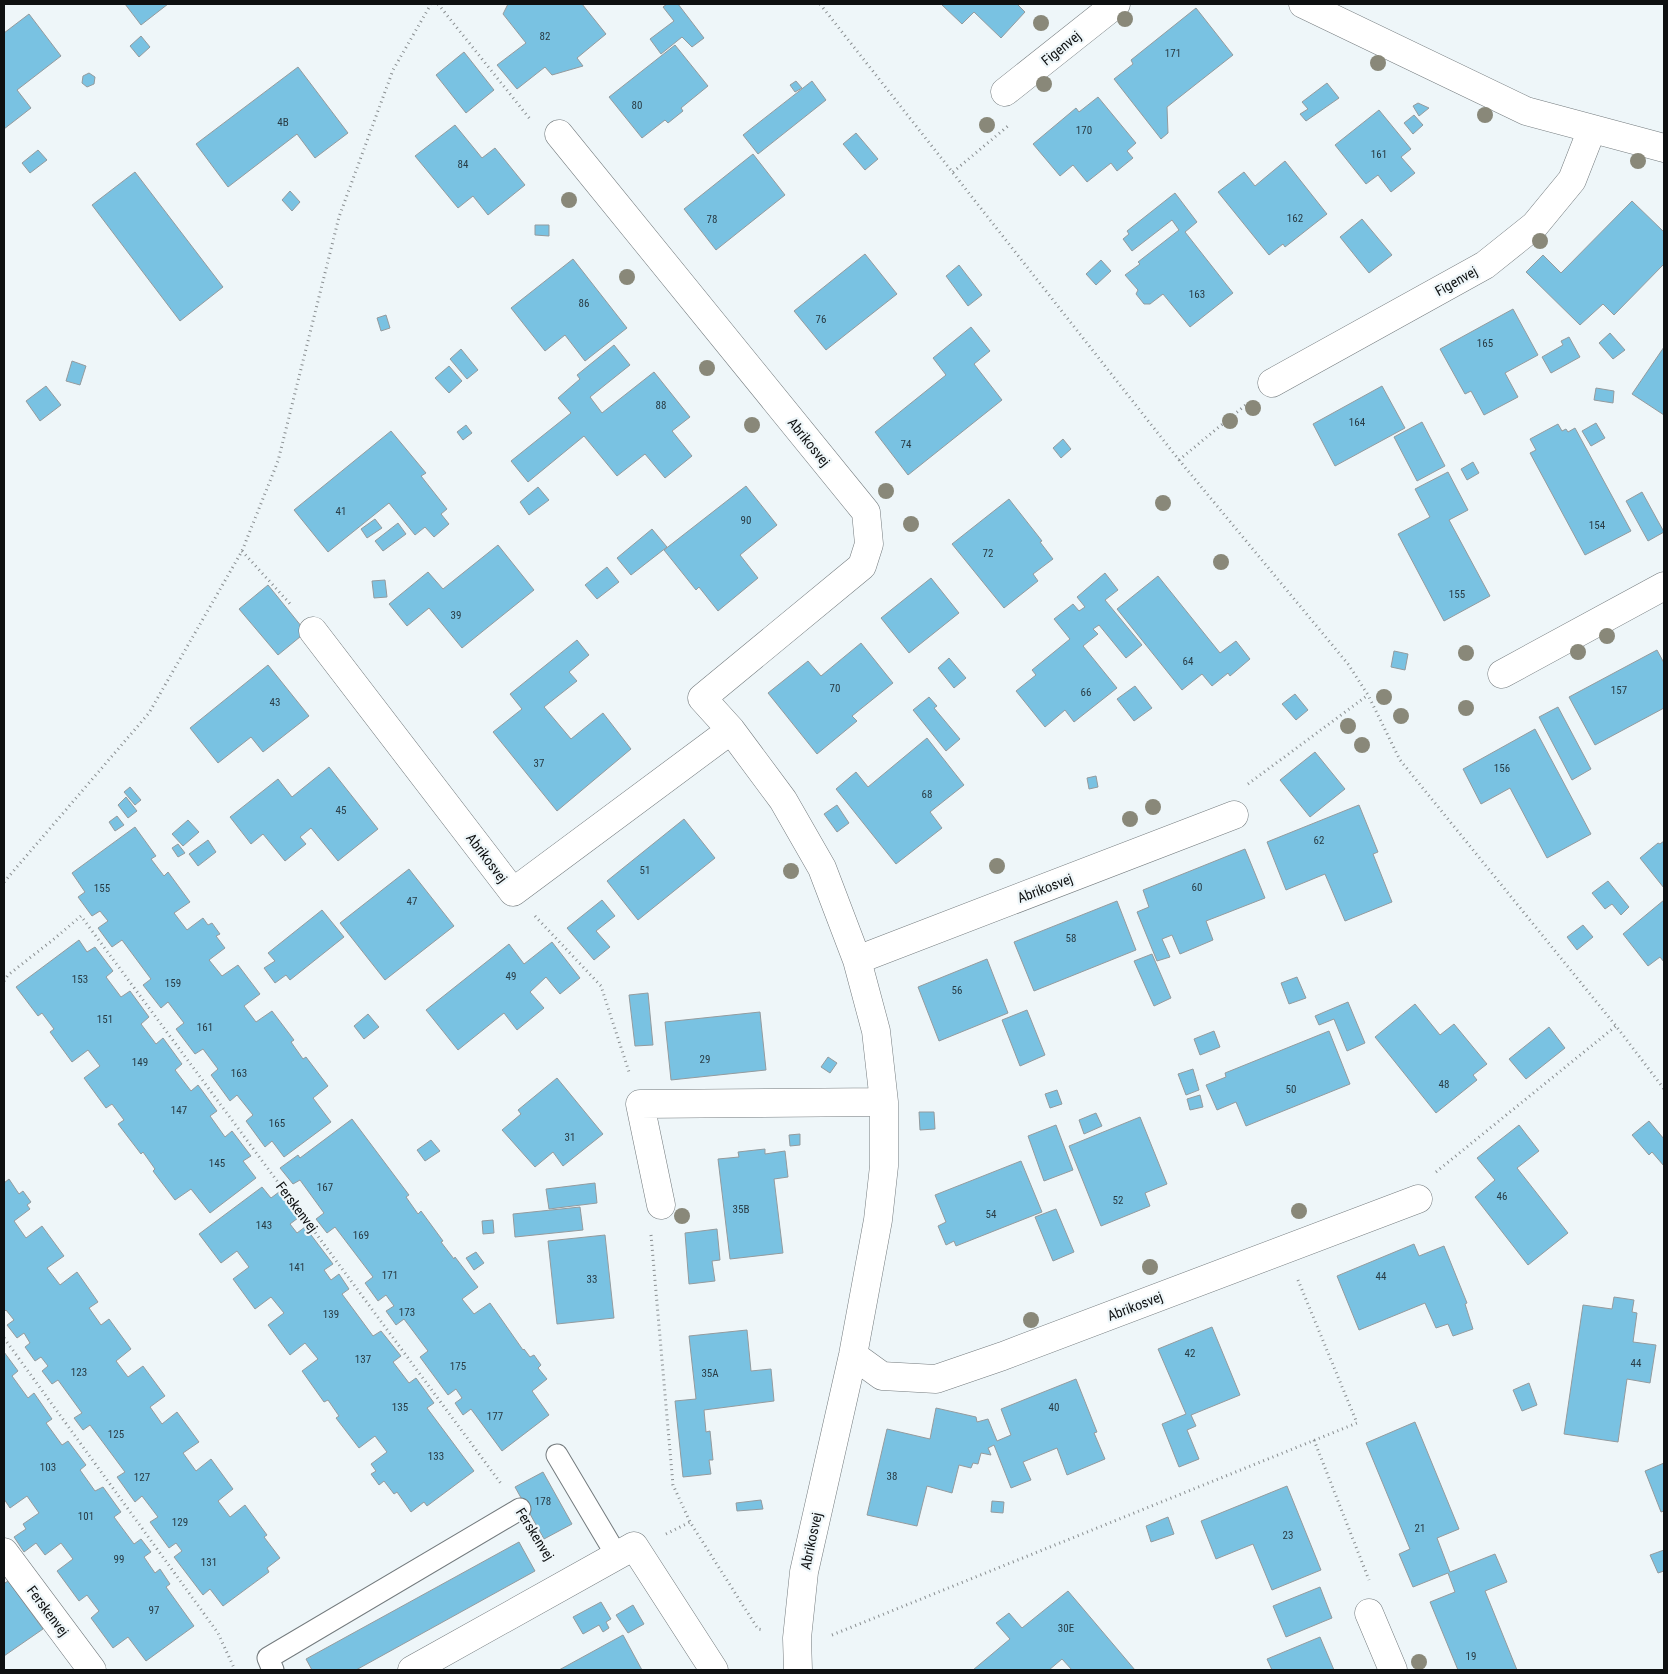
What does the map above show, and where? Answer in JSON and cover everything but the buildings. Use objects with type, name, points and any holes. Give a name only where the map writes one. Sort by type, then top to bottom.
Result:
[{"type":"street","name":"Figenvej","points":[[1005,92],[1116,4]]},
{"type":"street","points":[[1303,4],[1526,111],[1664,148]]},
{"type":"street","name":"Figenvej","points":[[1272,383],[1485,265],[1535,225],[1572,180],[1592,129]]},
{"type":"street","name":"Abrikosvej","points":[[560,134],[866,512],[869,544],[862,566],[702,698],[731,730],[783,800],[822,868],[857,960],[876,1031],[884,1102],[884,1166],[878,1220],[853,1355],[804,1572],[797,1638],[798,1670]]},
{"type":"street","points":[[1502,674],[1664,586]]},
{"type":"street","name":"Abrikosvej","points":[[313,631],[513,892],[731,730]]},
{"type":"street","name":"Abrikosvej","points":[[857,960],[1234,816]]},
{"type":"street","points":[[661,1204],[640,1104],[884,1102]]},
{"type":"street","name":"Abrikosvej","points":[[853,1355],[882,1376],[936,1379],[1418,1199]]},
{"type":"street","points":[[412,1670],[634,1546],[714,1670]]},
{"type":"street","name":"Ferskenvej","points":[[4,1552],[92,1670]]},
{"type":"street","points":[[1369,1613],[1393,1670]]},
{"type":"lane","points":[[557,1455],[617,1556]]},
{"type":"lane","points":[[273,1670],[268,1658],[520,1510]]},
{"type":"path","points":[[4,882],[149,713],[242,551],[278,461],[339,217],[393,70],[432,4]]},
{"type":"path","points":[[438,4],[537,128],[560,134]]},
{"type":"path","points":[[820,4],[1179,460],[1348,664],[1368,695],[1400,760],[1663,1086]]},
{"type":"path","points":[[953,172],[1013,122],[1005,92]]},
{"type":"path","points":[[1179,460],[1272,383]]},
{"type":"path","points":[[242,551],[274,585]]},
{"type":"path","points":[[1234,816],[1234,794],[1368,695]]},
{"type":"path","points":[[513,892],[601,986],[640,1104]]},
{"type":"path","name":"Ferskenvej","points":[[4,981],[81,916],[520,1510],[565,1584]]},
{"type":"path","points":[[1418,1199],[1430,1176],[1616,1026]]},
{"type":"path","points":[[661,1204],[650,1222],[673,1485],[690,1522],[758,1629],[797,1638],[833,1635],[1357,1423],[1285,1250]]},
{"type":"path","points":[[4,1338],[218,1633],[235,1670]]},
{"type":"path","points":[[1314,1440],[1376,1600],[1369,1613]]}]
